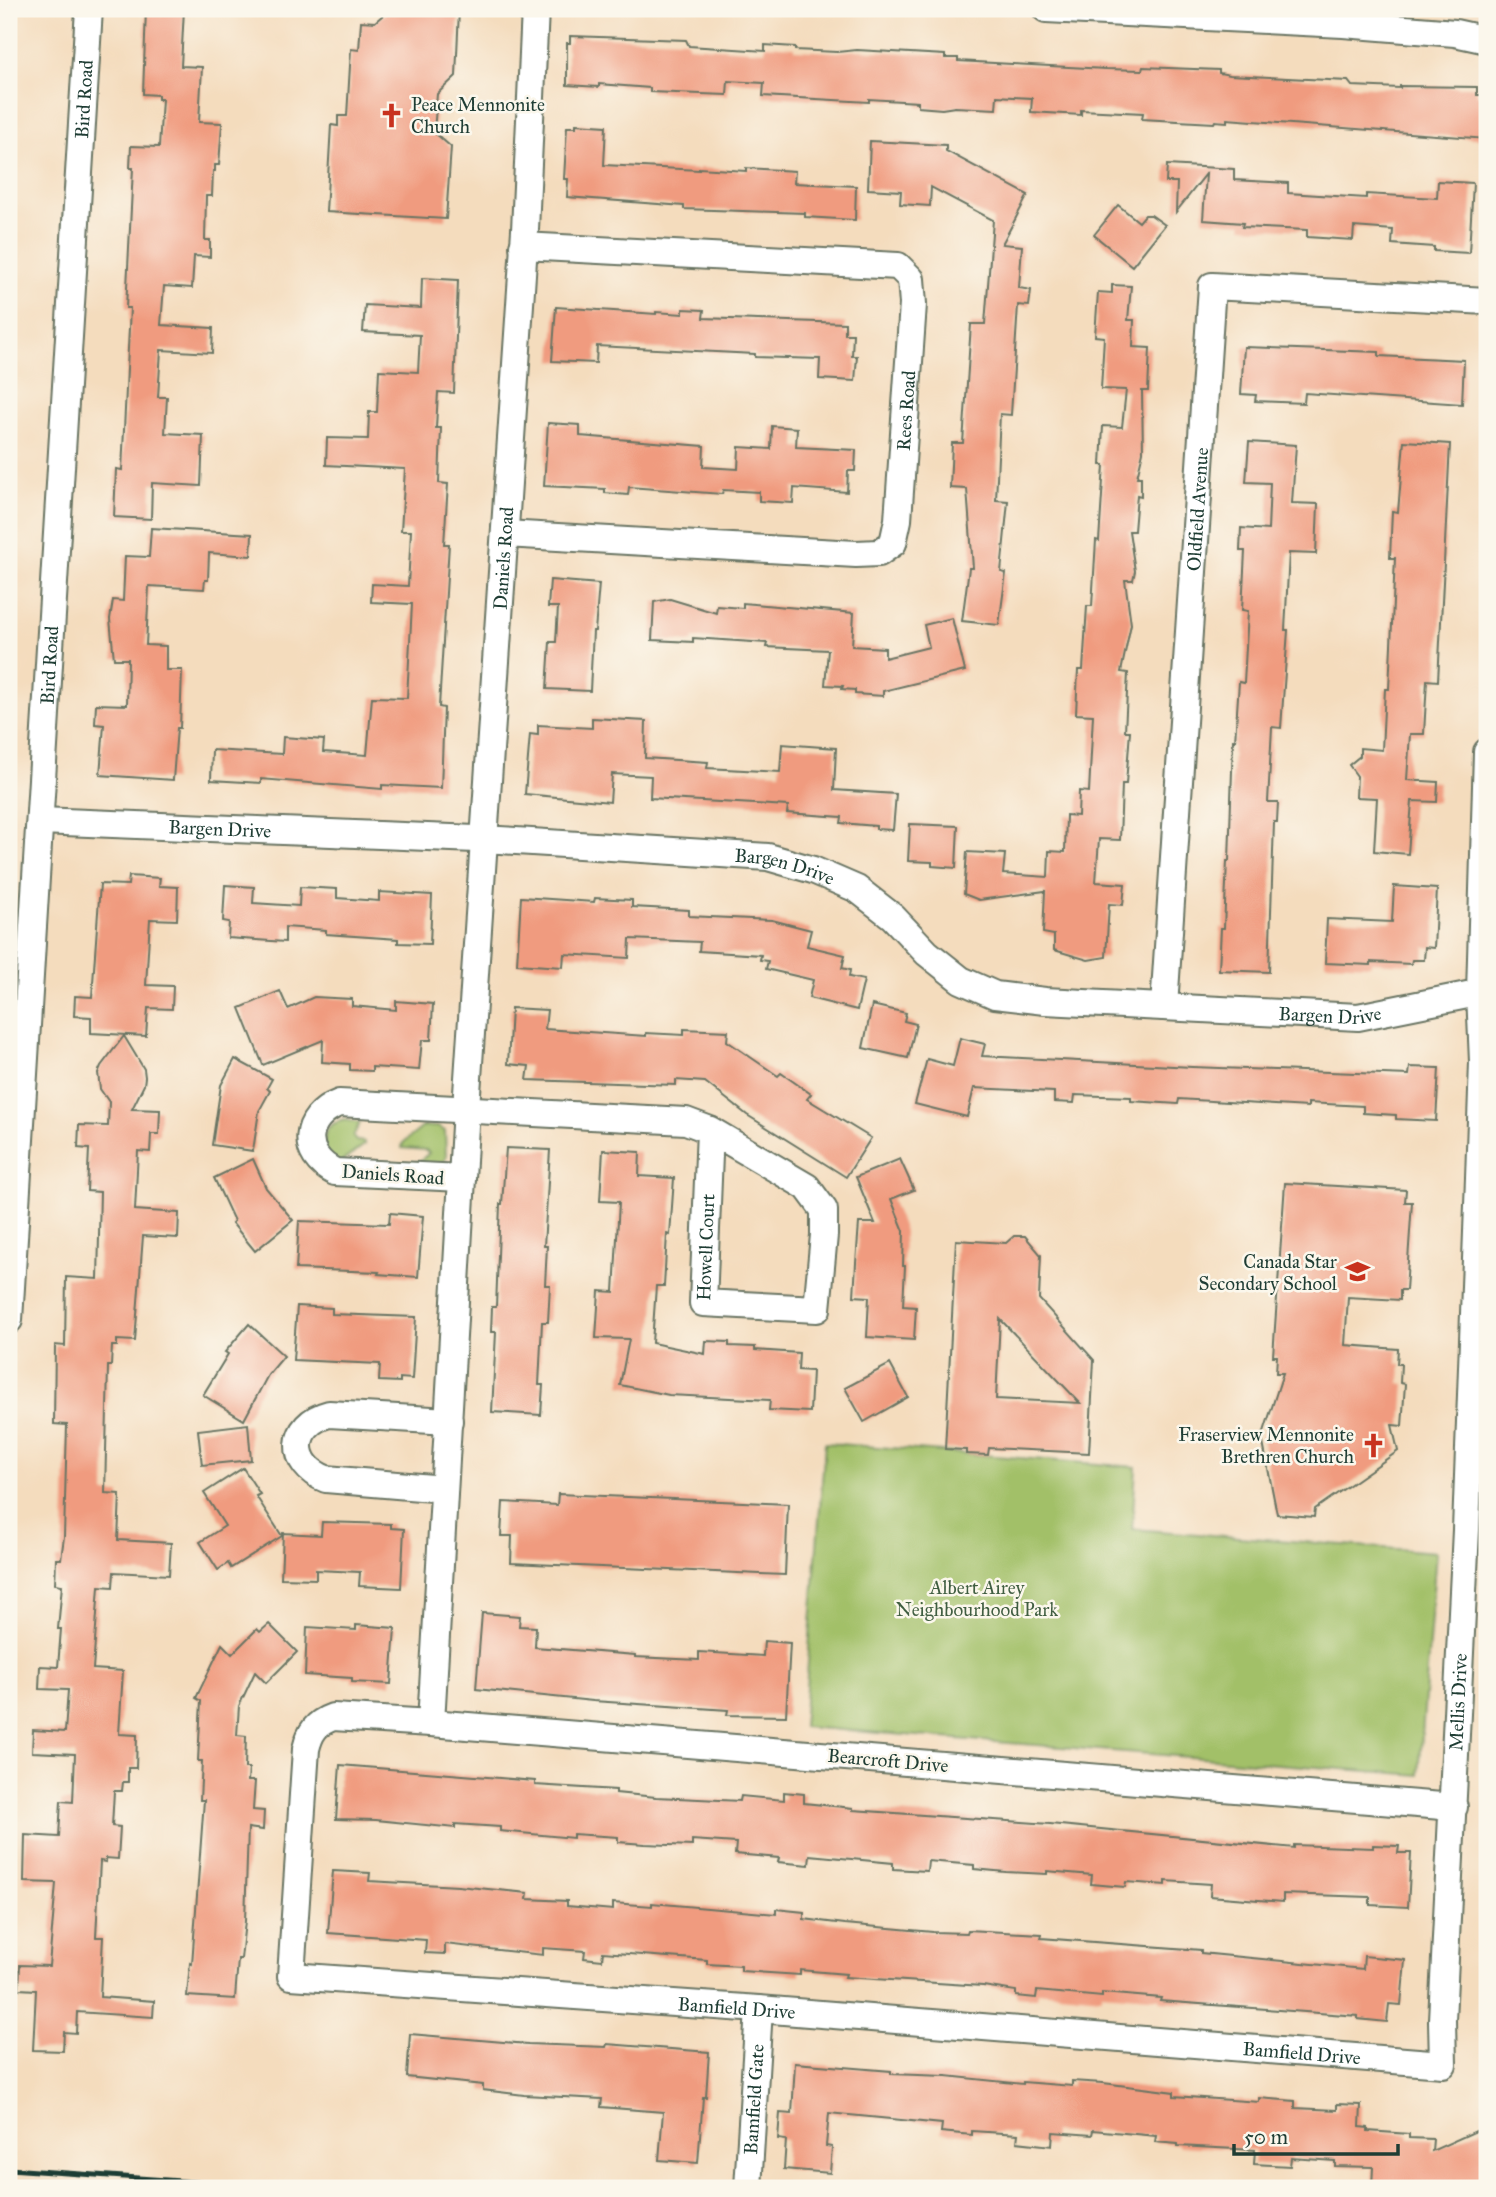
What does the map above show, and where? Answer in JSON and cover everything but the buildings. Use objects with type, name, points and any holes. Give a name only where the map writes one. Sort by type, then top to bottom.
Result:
[{"type":"street","name":"Bird Road","points":[[9,1320],[89,9]]},
{"type":"street","name":"Daniels Road","points":[[430,1723],[466,1108],[523,246],[535,9]]},
{"type":"street","points":[[1046,9],[1343,16],[1487,40]]},
{"type":"street","name":"Rees Road","points":[[505,534],[879,553],[894,543],[898,520],[913,304],[911,279],[898,266],[523,246]]},
{"type":"street","name":"Oldfield Avenue","points":[[1164,1007],[1212,286],[1487,301]]},
{"type":"street","name":"Mellis Drive","points":[[1443,2064],[1441,2020],[1454,1807],[1483,1062],[1487,752]]},
{"type":"street","name":"Bargen Drive","points":[[40,821],[485,840],[768,857],[813,870],[857,889],[961,980],[995,995],[1045,1001],[1358,1017],[1484,992]]},
{"type":"street","name":"Daniels Road","points":[[462,1178],[335,1172],[324,1167],[316,1158],[310,1135],[319,1114],[339,1103],[466,1108]]},
{"type":"street","name":"Howell Court","points":[[466,1108],[686,1121],[710,1130],[807,1187],[824,1210],[817,1310],[703,1304],[710,1130]]},
{"type":"street","points":[[444,1489],[326,1479],[314,1475],[305,1466],[299,1442],[309,1423],[329,1414],[449,1421]]},
{"type":"street","name":"Bearcroft Drive","points":[[323,1721],[334,1717],[430,1723],[1454,1807]]},
{"type":"street","name":"Bamfield Drive","points":[[323,1721],[310,1734],[306,1749],[291,1976],[759,2009],[1443,2064]]},
{"type":"street","name":"Bamfield Gate","points":[[748,2188],[759,2009]]},
{"type":"green space","points":[[345,1120],[360,1123],[353,1137],[356,1141],[364,1142],[364,1145],[339,1164],[325,1155],[324,1142],[328,1128]]},
{"type":"green space","points":[[424,1126],[438,1127],[445,1131],[446,1157],[441,1166],[415,1165],[429,1153],[426,1150],[402,1148],[403,1143]]},
{"type":"green space","name":"Albert Airey Neighbourhood Park","points":[[825,1443],[1136,1467],[1132,1529],[1436,1552],[1419,1775],[803,1727]]},
{"type":"railway","points":[[9,2169],[281,2188]]},
{"type":"place","name":"Peace Mennonite Church","points":[[391,115]]},
{"type":"place","name":"Canada Star Secondary School","points":[[1357,1272]]},
{"type":"place","name":"Fraserview Mennonite Brethren Church","points":[[1374,1445]]}]
